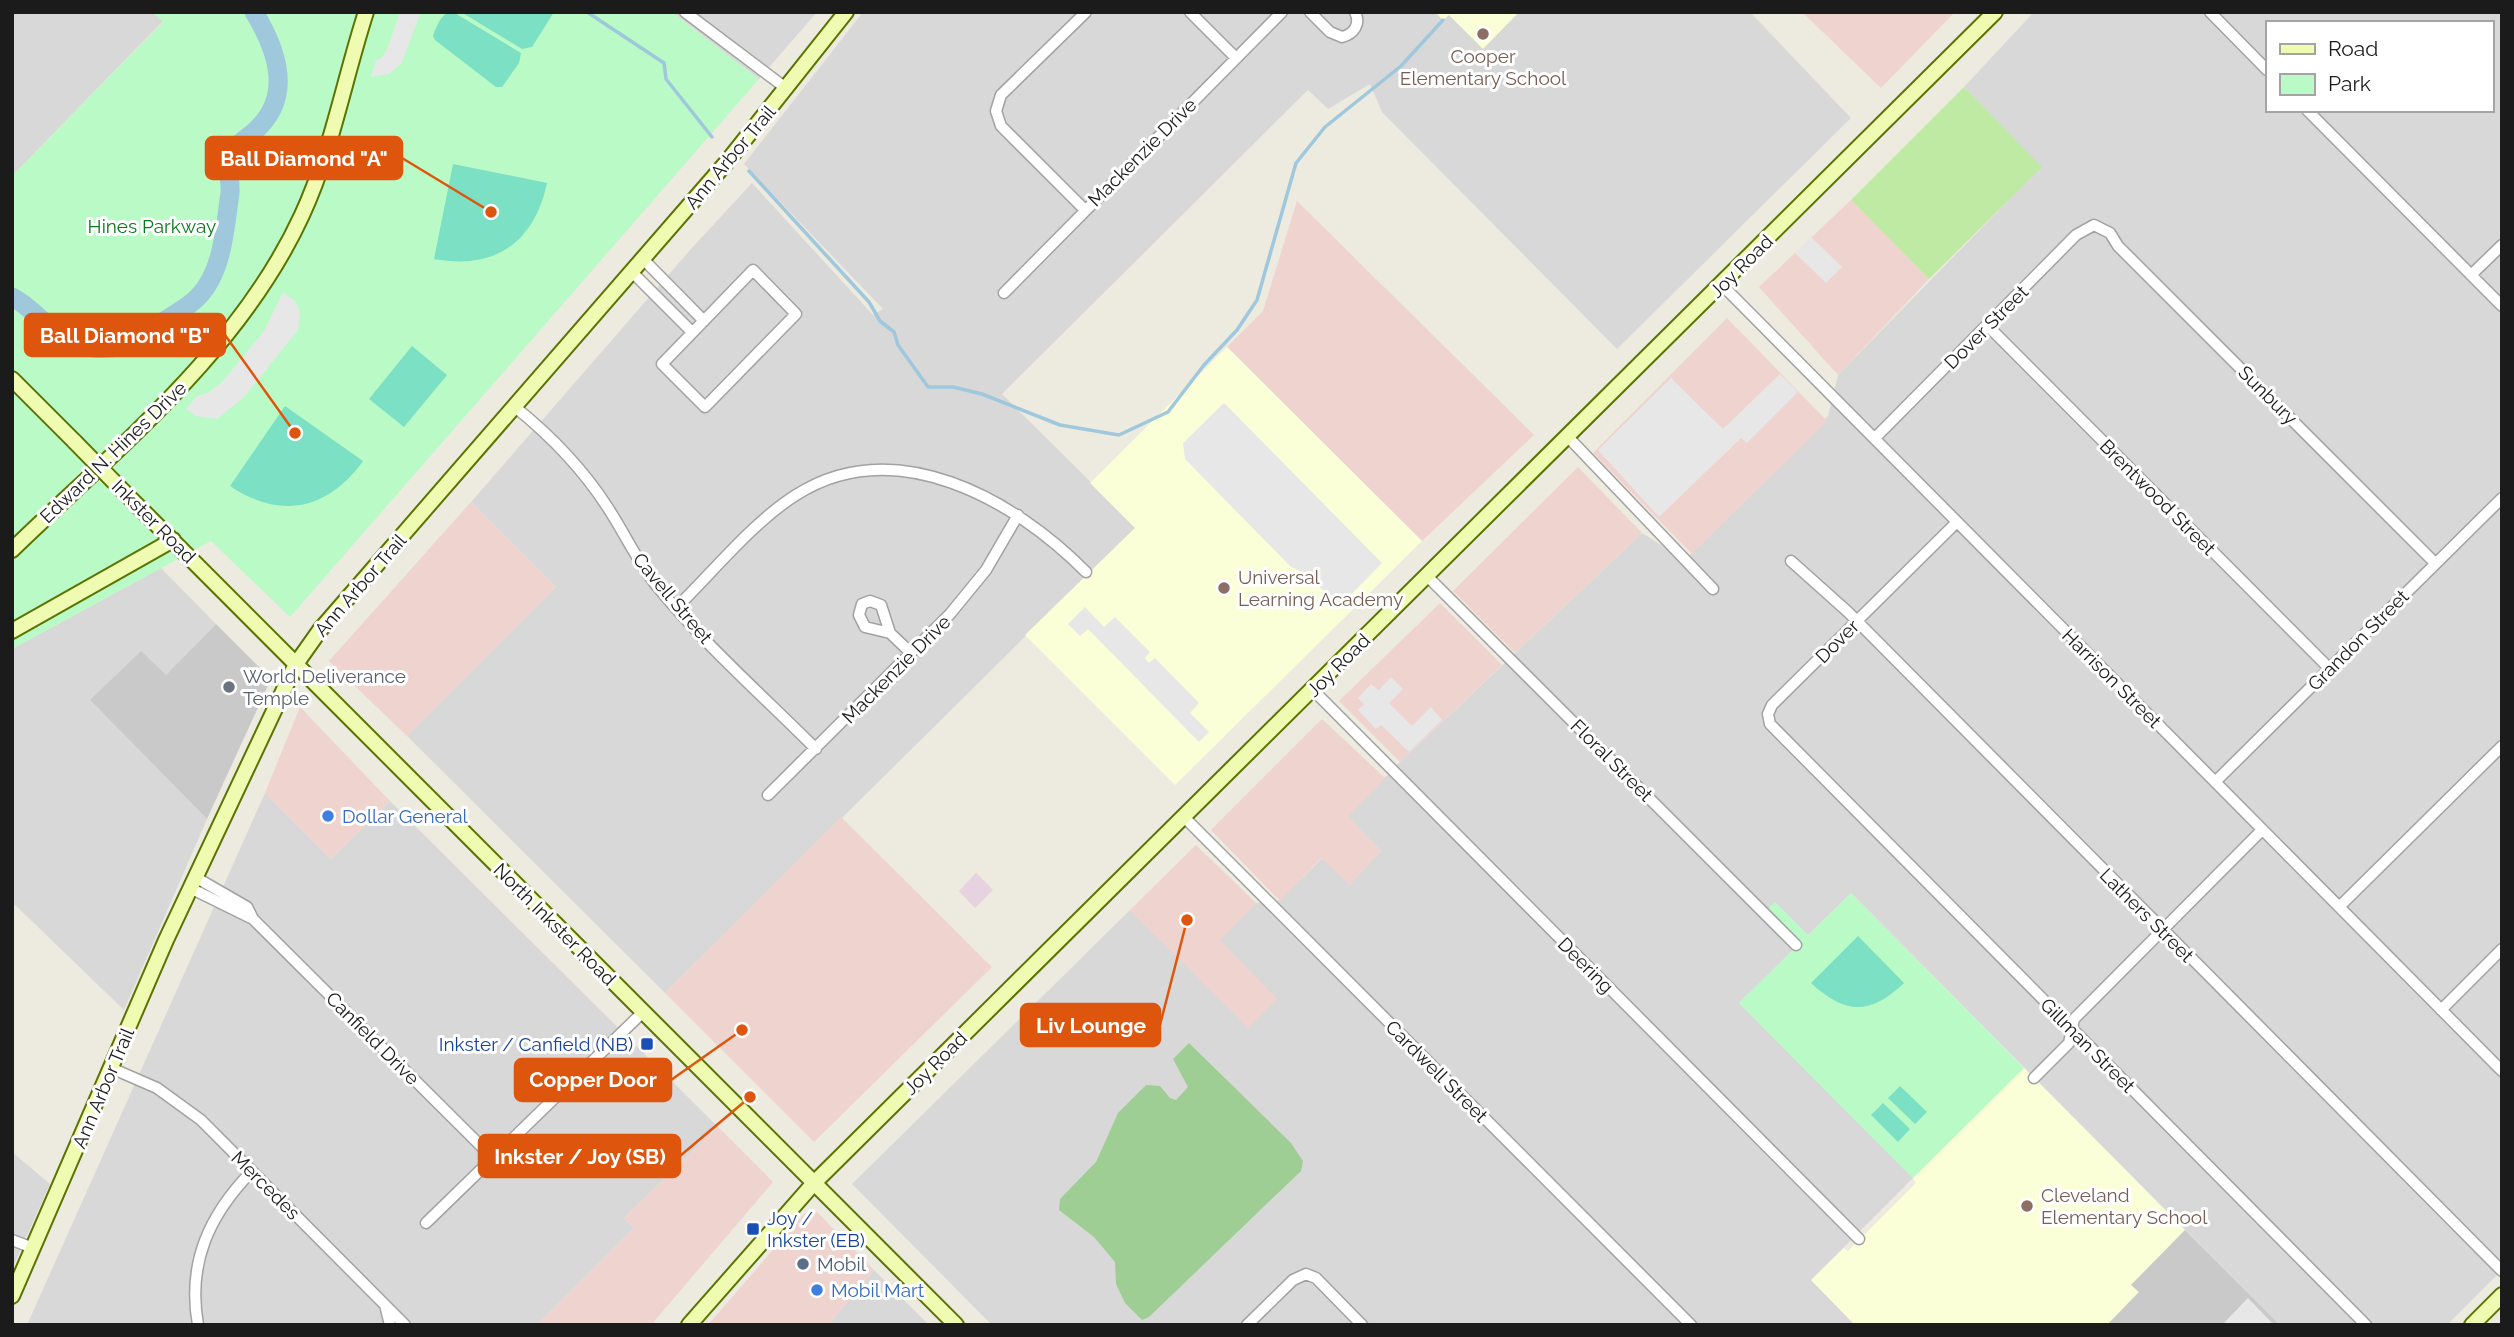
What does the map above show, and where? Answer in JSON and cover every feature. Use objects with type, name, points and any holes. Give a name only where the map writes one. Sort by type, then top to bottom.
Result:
[{"type":"main road","name":"Edward N. Hines Drive","points":[[12,550],[176,391],[237,322],[262,286],[291,238],[316,182],[366,12]]},
{"type":"main road","name":"Ann Arbor Trail","points":[[12,1296],[193,883],[296,664],[320,630],[632,272],[787,89],[846,12]]},
{"type":"main road","name":"Joy Road","points":[[689,1325],[814,1183],[1996,12]]},
{"type":"main road","name":"Inkster Road","points":[[12,379],[296,664]]},
{"type":"main road","points":[[12,631],[173,540]]},
{"type":"main road","name":"North Inkster Road","points":[[296,664],[814,1183]]},
{"type":"main road","points":[[814,1183],[956,1325]]},
{"type":"main road","points":[[2472,1325],[2502,1295]]},
{"type":"street","points":[[685,12],[787,89]]},
{"type":"street","points":[[1085,209],[1001,127],[996,111],[1001,96],[1086,12]]},
{"type":"street","points":[[1190,12],[1236,58]]},
{"type":"street","name":"Mackenzie Drive","points":[[1004,293],[1282,12]]},
{"type":"street","points":[[1310,12],[1329,32],[1342,37],[1356,28],[1358,22],[1354,12]]},
{"type":"street","points":[[2210,12],[2266,69]]},
{"type":"street","points":[[2309,112],[2502,306]]},
{"type":"street","name":"Dover Street","points":[[1875,438],[2076,235],[2094,225],[2101,228]]},
{"type":"street","name":"Sunbury","points":[[2101,228],[2110,233],[2119,246],[2435,563]]},
{"type":"street","points":[[2471,275],[2502,244]]},
{"type":"street","points":[[643,259],[704,321]]},
{"type":"street","points":[[753,270],[796,314],[705,407],[662,364],[704,321],[753,270]]},
{"type":"street","points":[[632,272],[692,332]]},
{"type":"street","name":"Harrison Street","points":[[1722,285],[2502,1071]]},
{"type":"street","name":"Brentwood Street","points":[[1987,325],[2329,668]]},
{"type":"street","name":"Cavell Street","points":[[515,407],[547,435],[582,472],[607,507],[642,566],[676,608],[816,749]]},
{"type":"street","points":[[1568,437],[1713,589]]},
{"type":"street","points":[[676,608],[780,506],[810,486],[836,476],[881,470],[923,474],[976,492],[1018,515],[1055,542],[1086,572]]},
{"type":"street","name":"Grandon Street","points":[[2215,782],[2502,498]]},
{"type":"street","name":"Mackenzie Drive","points":[[768,795],[911,653],[973,587],[1018,515]]},
{"type":"street","name":"Dover","points":[[1810,765],[1770,724],[1770,709],[1957,522]]},
{"type":"street","name":"Lathers Street","points":[[1791,561],[1857,621],[2502,1271]]},
{"type":"street","name":"Floral Street","points":[[1427,576],[1796,944]]},
{"type":"street","points":[[890,633],[911,653]]},
{"type":"street","name":"Deering","points":[[1313,690],[1859,1239]]},
{"type":"street","points":[[2339,907],[2502,746]]},
{"type":"street","name":"Gillman Street","points":[[1810,765],[2365,1325]]},
{"type":"street","name":"Cardwell Street","points":[[1184,817],[1691,1325]]},
{"type":"street","points":[[2034,1078],[2069,1044],[2074,1018],[2262,830]]},
{"type":"street","name":"Canfield Drive","points":[[193,883],[253,919],[493,1158]]},
{"type":"street","points":[[2441,1010],[2502,949]]},
{"type":"street","points":[[426,1223],[643,1012]]},
{"type":"street","name":"Mercedes","points":[[111,1068],[157,1088],[182,1104],[405,1325]]},
{"type":"street","points":[[198,1325],[194,1288],[201,1249],[223,1202],[252,1171]]},
{"type":"street","points":[[12,1240],[33,1248]]},
{"type":"street","points":[[1247,1325],[1282,1289],[1298,1277],[1311,1275],[1362,1325]]},
{"type":"street","points":[[385,1304],[390,1325]]},
{"type":"shaded area","points":[[12,12],[152,12],[163,21],[12,176]]},
{"type":"shaded area","points":[[400,12],[421,12],[401,64],[389,74],[371,77],[376,60],[382,58],[388,47]]},
{"type":"shaded area","points":[[672,12],[817,12],[759,79]]},
{"type":"shaded area","points":[[863,12],[1435,12],[1443,20],[1449,15],[1483,48],[1519,12],[1750,12],[1851,118],[1617,349],[1382,112],[1370,84],[1328,109],[1308,90],[1002,394],[1136,527],[665,993],[407,736],[556,587],[471,502],[691,249],[752,183],[873,315],[883,309],[744,164]]},
{"type":"shaded area","name":"Cooper Elementary School","points":[[1435,12],[1519,12],[1483,49],[1449,15],[1443,20]]},
{"type":"shaded area","points":[[1802,12],[1955,12],[1881,88]]},
{"type":"shaded area","points":[[2034,12],[2502,12],[2502,1270],[2447,1325],[2280,1325],[1851,893],[1739,1003],[1913,1178],[1811,1280],[1855,1325],[992,1325],[852,1184],[1130,910],[1248,1027],[1276,999],[1219,940],[1256,903],[1280,900],[1322,858],[1349,884],[1381,851],[1347,816],[1400,762],[1642,533],[1685,560],[1828,416],[1838,375],[2041,167],[1964,87]]},
{"type":"shaded area","points":[[1851,200],[1929,279],[1838,375],[1759,287]]},
{"type":"shaded area","points":[[1297,201],[1534,435],[1422,541],[1227,347],[1263,311]]},
{"type":"shaded area","points":[[1811,237],[1842,267],[1826,283],[1795,253]]},
{"type":"shaded area","points":[[283,292],[296,302],[300,312],[298,330],[245,396],[217,419],[196,416],[186,409],[197,396],[209,392],[222,382],[264,331]]},
{"type":"shaded area","points":[[1727,318],[1827,421],[1692,554],[1593,453]]},
{"type":"shaded area","name":"Universal Learning Academy","points":[[1227,347],[1422,541],[1175,785],[1025,635],[1135,528],[1090,483]]},
{"type":"shaded area","points":[[1780,374],[1798,392],[1747,443],[1741,438],[1659,517],[1598,450],[1671,378],[1723,429]]},
{"type":"shaded area","points":[[1224,403],[1382,563],[1339,607],[1306,573],[1291,567],[1185,459],[1183,443]]},
{"type":"shaded area","points":[[1578,467],[1642,533],[1515,653],[1453,591]]},
{"type":"shaded area","points":[[471,502],[556,587],[407,736],[329,661]]},
{"type":"shaded area","points":[[161,568],[216,624],[165,676],[90,700],[207,819],[124,1010],[12,902],[12,649]]},
{"type":"shaded area","points":[[1440,603],[1502,665],[1400,762],[1339,701]]},
{"type":"shaded area","points":[[1085,607],[1104,627],[1115,617],[1150,652],[1145,658],[1149,663],[1155,658],[1199,703],[1190,713],[1209,732],[1199,742],[1088,629],[1080,636],[1068,624]]},
{"type":"shaded area","name":"World Deliverance Temple","points":[[216,624],[271,679],[207,819],[90,700],[141,651],[166,675]]},
{"type":"shaded area","points":[[1391,677],[1403,689],[1389,703],[1412,726],[1431,707],[1442,720],[1409,752],[1381,725],[1376,729],[1358,710],[1364,704],[1358,698],[1371,684],[1379,690]]},
{"type":"shaded area","points":[[300,707],[390,801],[331,859],[265,793]]},
{"type":"shaded area","points":[[1322,719],[1385,778],[1348,816],[1381,851],[1350,885],[1321,858],[1280,901],[1211,830]]},
{"type":"shaded area","points":[[265,793],[331,859],[390,801],[718,1127],[624,1218],[634,1228],[537,1325],[27,1325]]},
{"type":"shaded area","points":[[841,817],[992,967],[814,1142],[665,993]]},
{"type":"shaded area","points":[[1196,845],[1256,903],[1220,940],[1277,999],[1248,1028],[1130,910]]},
{"type":"shaded area","points":[[976,873],[993,890],[975,908],[959,891]]},
{"type":"shaded area","name":"Cleveland Elementary School","points":[[2024,1068],[2185,1230],[2132,1285],[2139,1292],[2107,1325],[1855,1325],[1811,1280],[1844,1248],[1848,1251],[1916,1183],[1913,1178]]},
{"type":"shaded area","points":[[718,1127],[773,1182],[651,1325],[537,1325],[634,1228],[624,1218]]},
{"type":"shaded area","points":[[12,1152],[50,1184],[12,1269]]},
{"type":"shaded area","points":[[817,1212],[874,1270],[828,1325],[708,1325],[804,1214]]},
{"type":"shaded area","points":[[2185,1230],[2280,1325],[2107,1325],[2139,1292],[2131,1285]]},
{"type":"shaded area","points":[[874,1270],[929,1325],[828,1325]]},
{"type":"shaded area","points":[[2248,1298],[2274,1325],[2222,1325]]},
{"type":"green space","name":"Hines Parkway","points":[[152,12],[672,12],[759,79],[290,617],[211,541],[12,649],[12,176],[163,22]]},
{"type":"green space","points":[[453,12],[521,53],[519,63],[502,87],[496,87],[435,40],[433,36],[440,20],[445,14]]},
{"type":"green space","points":[[461,12],[554,12],[532,47],[522,49]]},
{"type":"green space","points":[[1964,87],[2042,167],[1929,279],[1851,200]]},
{"type":"green space","points":[[453,164],[547,183],[532,222],[522,236],[508,248],[493,256],[476,260],[434,259]]},
{"type":"green space","points":[[412,346],[447,375],[404,427],[369,399]]},
{"type":"green space","points":[[285,406],[363,461],[349,478],[334,490],[302,505],[267,503],[230,486]]},
{"type":"green space","points":[[1851,893],[2024,1068],[1913,1178],[1739,1003],[1797,946],[1765,912],[1775,902],[1808,935]]},
{"type":"green space","points":[[1858,936],[1904,983],[1880,1001],[1858,1007],[1836,1001],[1811,983]]},
{"type":"green space","points":[[1189,1043],[1291,1143],[1303,1161],[1301,1171],[1149,1317],[1142,1320],[1125,1303],[1116,1284],[1115,1262],[1094,1237],[1059,1210],[1060,1199],[1096,1162],[1118,1113],[1146,1085],[1160,1086],[1170,1098],[1176,1100],[1188,1087],[1173,1059]]},
{"type":"green space","points":[[1900,1086],[1927,1112],[1915,1124],[1888,1098]]},
{"type":"green space","points":[[1883,1103],[1910,1129],[1898,1142],[1871,1115]]},
{"type":"waterway","points":[[12,297],[67,340],[86,347],[107,348],[127,344],[145,335],[187,306],[206,288],[218,263],[224,235],[230,193],[228,170],[231,156],[236,147],[267,118],[278,89],[275,58],[254,12]]},
{"type":"waterway","points":[[587,12],[664,63],[666,79],[712,137]]},
{"type":"waterway","points":[[749,171],[869,302],[880,321],[894,332],[898,345],[928,387],[953,387],[982,394],[1060,425],[1119,435],[1168,412],[1204,365],[1237,330],[1257,300],[1296,163],[1325,127],[1401,66],[1443,20]]},
{"type":"place","name":"Cooper Elementary School","points":[[1483,34]]},
{"type":"place","name":"Ball Diamond \"A\"","points":[[491,212]]},
{"type":"place","name":"Ball Diamond \"B\"","points":[[295,433]]},
{"type":"place","name":"Universal Learning Academy","points":[[1224,588]]},
{"type":"place","name":"World Deliverance Temple","points":[[229,687]]},
{"type":"place","name":"Dollar General","points":[[328,816]]},
{"type":"place","name":"Liv Lounge","points":[[1187,920]]},
{"type":"place","name":"Copper Door","points":[[742,1030]]},
{"type":"place","name":"Inkster / Canfield (NB)","points":[[647,1044]]},
{"type":"place","name":"Inkster / Joy (SB)","points":[[750,1097]]},
{"type":"place","name":"Cleveland Elementary School","points":[[2027,1206]]},
{"type":"place","name":"Joy / Inkster (EB)","points":[[753,1229]]},
{"type":"place","name":"Mobil","points":[[803,1264]]},
{"type":"place","name":"Mobil Mart","points":[[817,1290]]}]
